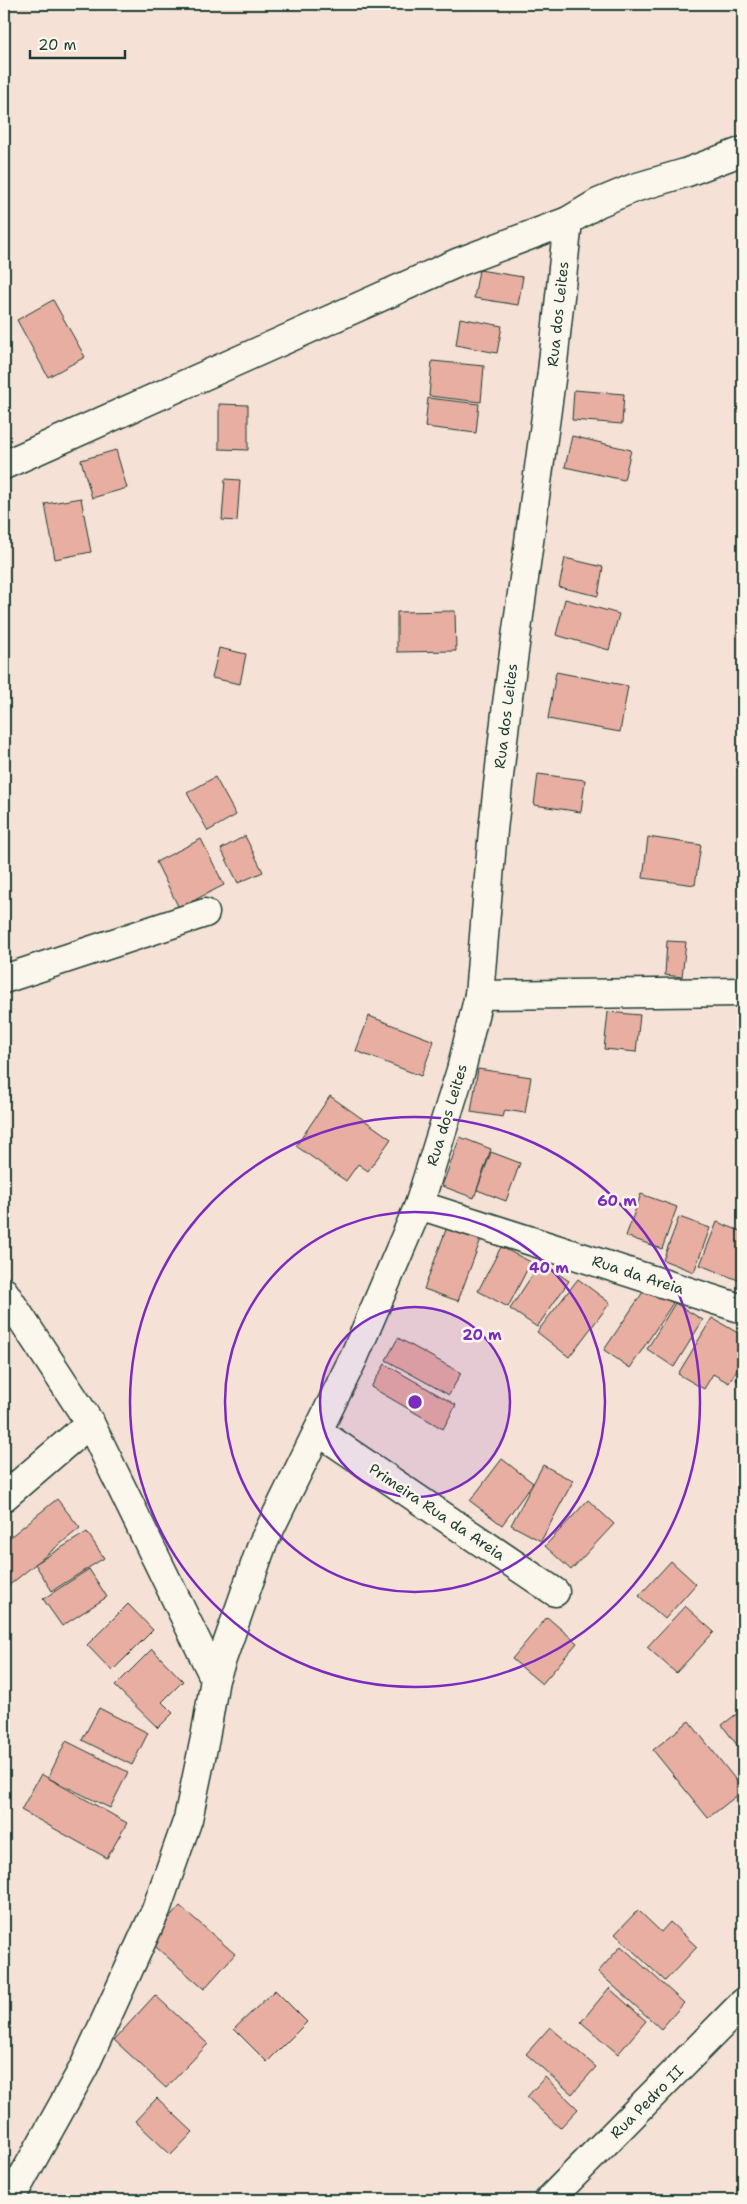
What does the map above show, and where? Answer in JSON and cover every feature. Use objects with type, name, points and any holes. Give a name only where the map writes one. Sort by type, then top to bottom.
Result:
[{"type":"street","points":[[4,465],[459,262],[568,220],[598,202],[634,188],[685,173],[743,151]]},
{"type":"street","name":"Rua dos Leites","points":[[12,2198],[84,2067],[156,1910],[188,1819],[215,1680],[262,1545],[319,1432],[354,1357],[419,1205],[461,1070],[479,995],[493,830],[507,704],[552,372],[568,220]]},
{"type":"street","points":[[4,979],[205,913]]},
{"type":"street","points":[[479,995],[743,992]]},
{"type":"street","name":"Rua da Areia","points":[[419,1205],[743,1309]]},
{"type":"street","points":[[4,1292],[90,1423],[215,1680]]},
{"type":"street","points":[[4,1497],[90,1423]]},
{"type":"street","name":"Primeira Rua da Areia","points":[[319,1432],[555,1592]]},
{"type":"street","name":"Rua Pedro II","points":[[549,2200],[743,2003]]},
{"type":"building","points":[[479,270],[523,277],[518,305],[474,298]]},
{"type":"building","points":[[53,300],[85,357],[48,377],[17,320]]},
{"type":"building","points":[[460,318],[502,326],[497,353],[456,345]]},
{"type":"building","points":[[432,361],[484,366],[481,402],[429,396]]},
{"type":"building","points":[[574,390],[624,394],[622,424],[572,420]]},
{"type":"building","points":[[428,398],[479,404],[476,433],[425,427]]},
{"type":"building","points":[[219,404],[248,405],[248,450],[219,449]]},
{"type":"building","points":[[572,436],[631,450],[624,480],[565,467]]},
{"type":"building","points":[[116,450],[127,488],[92,498],[81,460]]},
{"type":"building","points":[[225,479],[240,480],[237,521],[222,520]]},
{"type":"building","points":[[81,498],[91,552],[55,559],[45,504]]},
{"type":"building","points":[[565,558],[603,567],[598,596],[559,587]]},
{"type":"building","points":[[565,599],[619,614],[609,650],[556,635]]},
{"type":"building","points":[[455,611],[456,651],[397,652],[397,612]]},
{"type":"building","points":[[219,648],[246,654],[240,684],[212,678]]},
{"type":"building","points":[[556,672],[628,686],[620,732],[548,719]]},
{"type":"building","points":[[538,774],[585,780],[581,812],[534,805]]},
{"type":"building","points":[[215,777],[236,815],[208,831],[187,793]]},
{"type":"building","points":[[245,836],[263,872],[238,883],[221,849]]},
{"type":"building","points":[[648,837],[701,845],[695,885],[643,878]]},
{"type":"building","points":[[201,839],[224,885],[179,908],[156,862]]},
{"type":"building","points":[[667,941],[686,942],[682,977],[665,975]]},
{"type":"building","points":[[608,1012],[640,1015],[636,1052],[604,1049]]},
{"type":"building","points":[[369,1016],[434,1041],[421,1076],[356,1051]]},
{"type":"building","points":[[478,1069],[531,1077],[525,1113],[505,1110],[503,1117],[471,1112]]},
{"type":"building","points":[[330,1096],[391,1139],[368,1171],[358,1164],[346,1181],[296,1146]]},
{"type":"building","points":[[460,1137],[491,1149],[474,1198],[442,1186]]},
{"type":"building","points":[[491,1152],[520,1163],[506,1201],[477,1190]]},
{"type":"building","points":[[641,1194],[677,1207],[662,1249],[626,1236]]},
{"type":"building","points":[[679,1217],[710,1228],[694,1272],[663,1260]]},
{"type":"building","points":[[717,1222],[743,1232],[743,1265],[738,1280],[700,1265]]},
{"type":"building","points":[[447,1227],[481,1239],[458,1301],[424,1289]]},
{"type":"building","points":[[501,1247],[531,1262],[508,1307],[478,1291]]},
{"type":"building","points":[[541,1262],[569,1281],[537,1327],[510,1309]]},
{"type":"building","points":[[578,1279],[610,1303],[569,1357],[537,1332]]},
{"type":"building","points":[[647,1286],[673,1303],[630,1368],[604,1350]]},
{"type":"building","points":[[675,1303],[703,1320],[674,1367],[647,1349]]},
{"type":"building","points":[[712,1318],[743,1336],[743,1359],[729,1383],[713,1374],[704,1389],[678,1374]]},
{"type":"building","points":[[398,1338],[461,1373],[449,1395],[386,1360]]},
{"type":"building","points":[[385,1364],[456,1405],[443,1429],[371,1387]]},
{"type":"building","points":[[743,1370],[743,1385],[736,1380]]},
{"type":"building","points":[[502,1459],[533,1483],[502,1525],[470,1501]]},
{"type":"building","points":[[543,1465],[573,1481],[541,1541],[511,1525]]},
{"type":"building","points":[[57,1499],[80,1528],[7,1587],[4,1584],[4,1542]]},
{"type":"building","points":[[588,1500],[614,1524],[571,1570],[545,1546]]},
{"type":"building","points":[[87,1532],[104,1558],[52,1591],[35,1564]]},
{"type":"building","points":[[671,1561],[696,1584],[665,1619],[639,1596]]},
{"type":"building","points":[[89,1569],[107,1597],[62,1626],[43,1599]]},
{"type":"building","points":[[128,1604],[153,1630],[112,1671],[87,1645]]},
{"type":"building","points":[[685,1606],[714,1632],[676,1673],[647,1647]]},
{"type":"building","points":[[547,1617],[577,1643],[542,1684],[512,1659]]},
{"type":"building","points":[[152,1649],[183,1681],[162,1702],[173,1713],[158,1728],[115,1686]]},
{"type":"building","points":[[99,1708],[148,1733],[132,1765],[82,1740]]},
{"type":"building","points":[[743,1709],[743,1753],[722,1725]]},
{"type":"building","points":[[689,1721],[743,1789],[743,1791],[708,1818],[653,1750]]},
{"type":"building","points":[[66,1741],[128,1772],[110,1808],[48,1778]]},
{"type":"building","points":[[41,1774],[127,1823],[107,1858],[21,1810]]},
{"type":"building","points":[[180,1906],[235,1954],[204,1989],[149,1941]]},
{"type":"building","points":[[638,1910],[661,1932],[670,1922],[697,1947],[665,1981],[615,1934]]},
{"type":"building","points":[[621,1946],[684,2003],[661,2029],[598,1972]]},
{"type":"building","points":[[609,1988],[646,2021],[618,2054],[581,2022]]},
{"type":"building","points":[[275,1990],[307,2022],[267,2062],[234,2029]]},
{"type":"building","points":[[155,1995],[208,2044],[166,2088],[114,2040]]},
{"type":"building","points":[[550,2027],[596,2067],[572,2094],[526,2054]]},
{"type":"building","points":[[545,2077],[578,2109],[560,2128],[527,2097]]},
{"type":"building","points":[[157,2098],[193,2132],[171,2155],[135,2121]]}]
